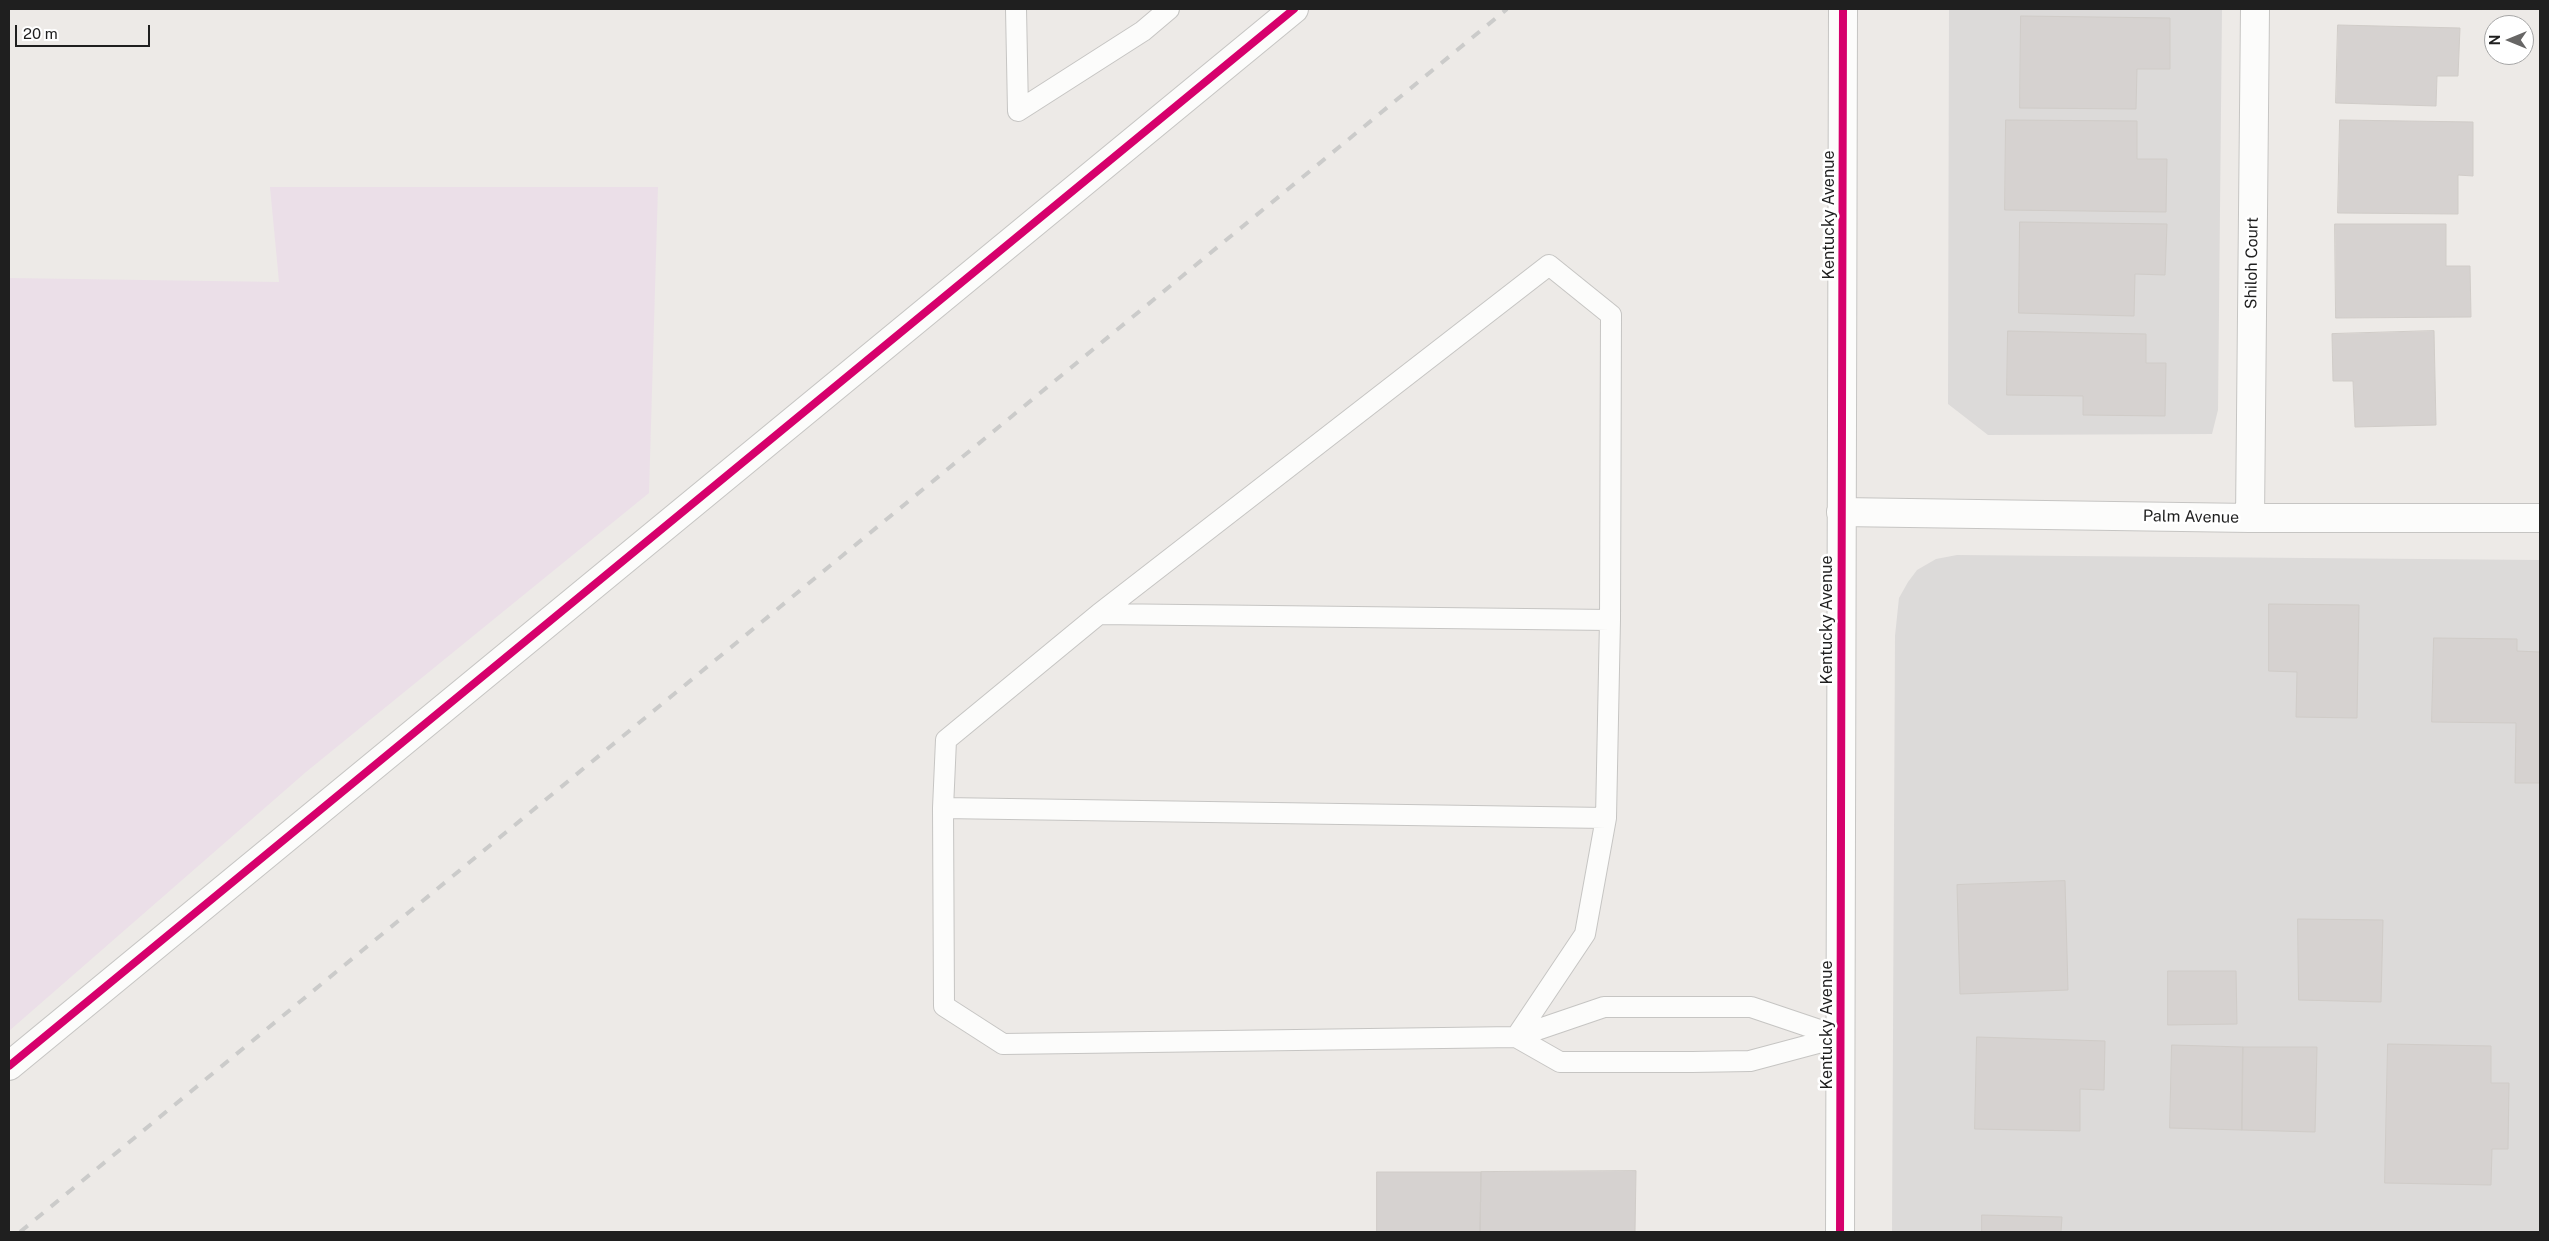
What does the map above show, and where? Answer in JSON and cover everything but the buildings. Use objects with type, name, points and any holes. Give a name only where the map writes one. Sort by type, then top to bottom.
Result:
[{"type":"street","points":[[9,1066],[1294,9]]},
{"type":"street","name":"Kentucky Avenue","points":[[1840,1232],[1843,9]]},
{"type":"street","name":"Shiloh Court","points":[[2250,518],[2255,9]]},
{"type":"street","name":"Palm Avenue","points":[[1841,512],[2250,518],[2540,518]]},
{"type":"lane","points":[[1016,9],[1018,111],[1143,31],[1169,9]]},
{"type":"lane","points":[[1516,1037],[1585,934],[1606,818],[1610,620],[1611,315],[1549,265],[1099,614],[946,740],[943,808],[944,1006],[1003,1044],[1516,1037],[1604,1007],[1751,1007],[1840,1037]]},
{"type":"lane","points":[[1099,614],[1610,620]]},
{"type":"lane","points":[[943,808],[1606,818]]},
{"type":"lane","points":[[1516,1037],[1560,1062],[1692,1062],[1750,1061],[1840,1037]]},
{"type":"shaded area","points":[[1949,9],[2222,9],[2218,410],[2212,434],[1988,435],[1948,404]]},
{"type":"shaded area","points":[[270,187],[658,187],[649,493],[306,772],[9,1031],[9,278],[279,282]]},
{"type":"shaded area","points":[[1957,555],[2540,560],[2540,1232],[1892,1232],[1895,636],[1899,598],[1917,570],[1936,559]]},
{"type":"railway","points":[[20,1232],[1507,9]]},
{"type":"cycle path","points":[[9,1066],[1294,9]]},
{"type":"cycle path","points":[[1840,1232],[1843,9]]}]
